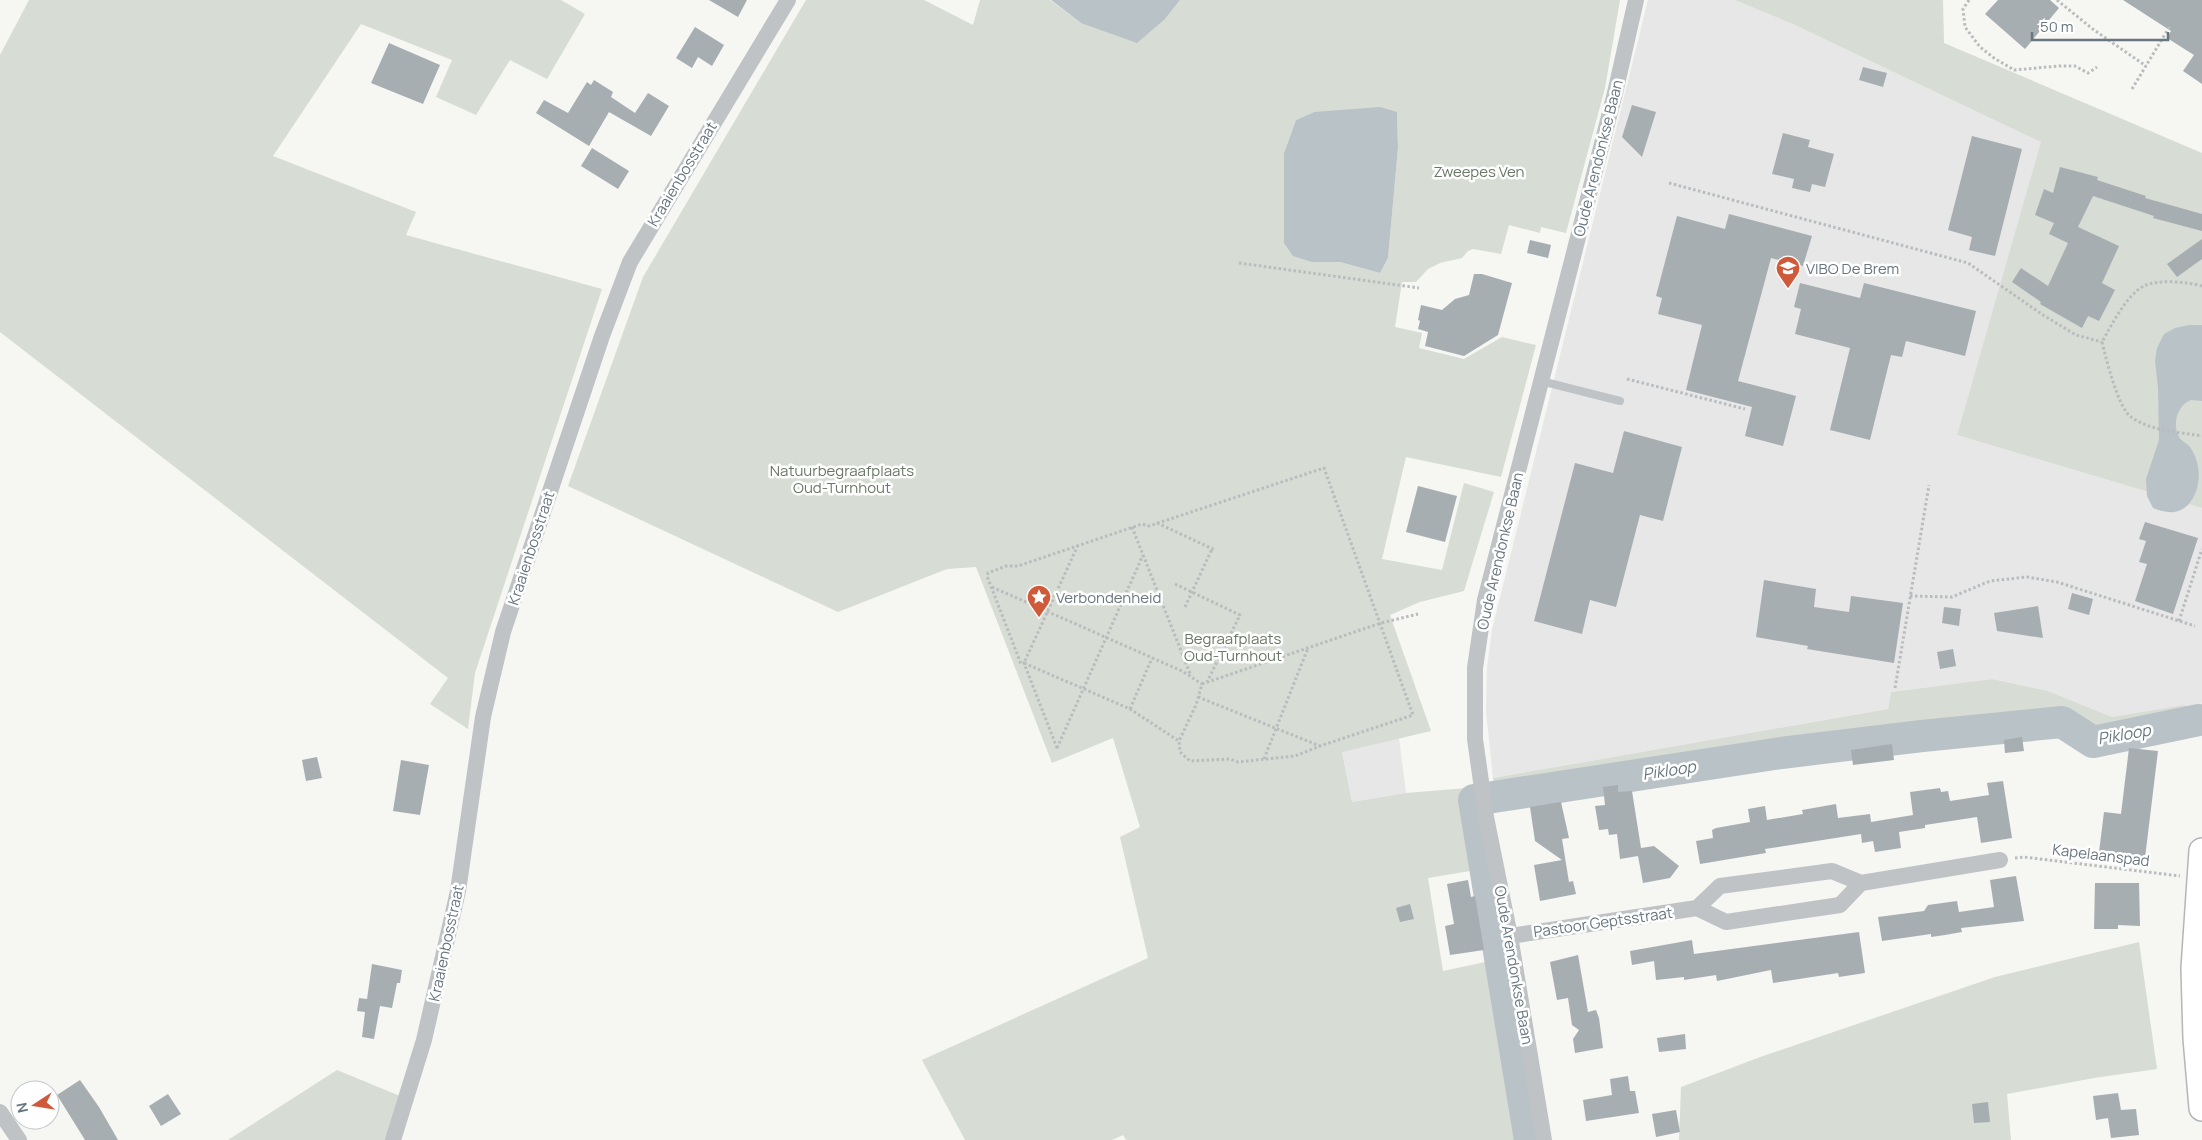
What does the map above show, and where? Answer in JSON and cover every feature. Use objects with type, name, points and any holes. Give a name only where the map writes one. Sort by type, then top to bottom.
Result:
[{"type":"main road","points":[[2202,851],[2194,968],[2196,1038],[2202,1108]]},
{"type":"street","name":"Kraaienbosstraat","points":[[393,1140],[424,1040],[458,891],[484,717],[503,632],[602,336],[630,262],[788,0]]},
{"type":"street","name":"Oude Arendonkse Baan","points":[[1544,1140],[1510,936],[1481,787],[1475,739],[1475,668],[1483,611],[1615,93],[1636,0]]},
{"type":"street","points":[[1861,883],[1840,904],[1735,921],[1726,922],[1696,908],[1720,886],[1832,871],[1861,883],[2000,860]]},
{"type":"street","name":"Pastoor Geptsstraat","points":[[1510,936],[1696,908]]},
{"type":"street","points":[[0,1112],[19,1140]]},
{"type":"lane","points":[[1541,381],[1620,401]]},
{"type":"path","points":[[1969,0],[1962,8],[1965,27],[1980,47],[2014,70],[2075,66],[2088,73],[2097,67]]},
{"type":"path","points":[[2058,0],[2094,30],[2146,66]]},
{"type":"path","points":[[2132,89],[2170,26]]},
{"type":"path","points":[[1669,183],[1968,263],[2043,316],[2076,335],[2102,342]]},
{"type":"path","points":[[1239,263],[1419,288]]},
{"type":"path","points":[[2202,286],[2170,282],[2144,285],[2125,302],[2102,342],[2108,367],[2121,402],[2129,416],[2150,427],[2202,436]]},
{"type":"path","points":[[1628,379],[1745,409]]},
{"type":"path","points":[[1179,741],[1130,709],[1024,663],[1021,664],[987,576],[988,573],[1006,566],[1018,566],[1142,524],[1149,526],[1324,468],[1413,714],[1295,756],[1238,762],[1230,759],[1190,761],[1180,752],[1179,741],[1202,684]]},
{"type":"path","points":[[1895,688],[1929,485]]},
{"type":"path","points":[[1156,523],[1213,550],[1185,607]]},
{"type":"path","points":[[1132,527],[1191,677]]},
{"type":"path","points":[[1078,545],[1024,663],[1057,748],[1143,556]]},
{"type":"path","points":[[2179,621],[2202,549]]},
{"type":"path","points":[[1910,596],[1952,597],[1990,582],[2026,577],[2057,582],[2196,626]]},
{"type":"path","points":[[1175,584],[1240,615],[1207,682]]},
{"type":"path","points":[[992,587],[1152,658],[1202,684]]},
{"type":"path","points":[[1202,684],[1381,623],[1418,614]]},
{"type":"path","points":[[1264,759],[1308,648]]},
{"type":"path","points":[[1130,709],[1152,658]]},
{"type":"path","points":[[1198,697],[1320,746]]},
{"type":"path","name":"Kapelaanspad","points":[[2000,860],[2024,857],[2199,878]]},
{"type":"shaded area","points":[[1051,0],[1180,0],[1165,19],[1137,43],[1081,23]]},
{"type":"shaded area","name":"VIBO De Brem","points":[[1648,0],[1735,0],[1795,25],[2042,142],[1957,435],[2202,508],[2202,701],[2199,710],[2184,705],[2112,717],[2048,691],[1992,679],[1891,692],[1888,709],[1493,778],[1486,711],[1487,668],[1492,630]]},
{"type":"shaded area","points":[[1380,107],[1397,112],[1398,148],[1388,258],[1380,273],[1340,262],[1312,262],[1293,256],[1284,243],[1284,153],[1296,120],[1314,112]]},
{"type":"shaded area","points":[[2202,325],[2202,401],[2191,400],[2182,406],[2177,416],[2176,427],[2180,438],[2189,446],[2194,454],[2199,476],[2196,492],[2188,505],[2176,512],[2167,512],[2153,508],[2147,496],[2146,479],[2159,440],[2158,387],[2155,361],[2157,348],[2164,334],[2175,328]]},
{"type":"shaded area","points":[[1399,738],[1406,793],[1352,802],[1342,751]]},
{"type":"green space","points":[[29,0],[561,0],[585,14],[547,79],[510,60],[476,115],[436,97],[452,60],[361,24],[273,156],[416,212],[406,235],[602,289],[475,673],[468,729],[430,704],[448,678],[0,332],[0,55]]},
{"type":"green space","points":[[806,0],[924,0],[973,25],[980,0],[1050,0],[1081,23],[1165,19],[1180,0],[1620,0],[1605,88],[1566,233],[1541,227],[1540,233],[1509,225],[1501,254],[1473,249],[1468,251],[1462,258],[1440,263],[1428,269],[1416,282],[1402,282],[1395,327],[1422,333],[1419,348],[1464,359],[1502,337],[1536,345],[1501,477],[1406,457],[1382,559],[1442,570],[1464,483],[1494,492],[1464,591],[1420,602],[1390,615],[1431,731],[1342,752],[1352,802],[1406,793],[1467,788],[1482,869],[1428,878],[1443,971],[1495,960],[1523,1140],[1126,1140],[1123,1135],[1112,1140],[965,1140],[922,1060],[1148,958],[1120,837],[1140,827],[1113,738],[1052,763],[976,567],[947,569],[838,612],[568,486],[643,277]],"holes":[[[1314,112],[1397,112],[1398,148],[1388,258],[1380,273],[1340,262],[1284,153],[1296,120]]]},
{"type":"green space","points":[[1735,0],[1943,0],[1944,43],[2202,153],[2202,508],[1957,435],[2041,142],[1795,25]]},
{"type":"green space","points":[[1992,679],[2048,691],[2112,717],[2184,705],[2199,710],[2199,720],[2093,742],[2062,722],[1781,753],[1496,797],[1493,778],[1888,709],[1891,692]]},
{"type":"green space","points":[[2139,942],[2157,1069],[2007,1094],[2011,1140],[1679,1140],[1681,1087],[1763,1056],[1995,977]]},
{"type":"green space","points":[[337,1070],[400,1096],[386,1140],[228,1140]]},
{"type":"building","points":[[709,0],[747,0],[738,17]]},
{"type":"building","points":[[1998,0],[2050,0],[2059,8],[2025,49],[1985,14]]},
{"type":"building","points":[[2123,0],[2202,0],[2202,84],[2183,71],[2194,55],[2167,38],[2171,31]]},
{"type":"building","points":[[695,27],[724,45],[712,66],[698,57],[692,68],[676,58]]},
{"type":"building","points":[[389,43],[440,65],[423,104],[371,83]]},
{"type":"building","points":[[1863,67],[1887,73],[1883,87],[1859,80]]},
{"type":"building","points":[[594,80],[613,92],[611,97],[635,113],[648,93],[669,106],[651,136],[609,112],[589,146],[536,113],[544,100],[568,113],[587,82],[591,85]]},
{"type":"building","points":[[1632,105],[1656,112],[1642,157],[1622,137]]},
{"type":"building","points":[[1783,133],[1810,140],[1808,147],[1834,154],[1825,187],[1812,184],[1810,192],[1792,188],[1794,179],[1772,174]]},
{"type":"building","points":[[1972,136],[2022,149],[1995,256],[1969,250],[1972,237],[1948,230]]},
{"type":"building","points":[[592,148],[629,171],[618,189],[581,166]]},
{"type":"building","points":[[2060,167],[2098,177],[2097,180],[2146,196],[2145,198],[2202,214],[2202,231],[2153,218],[2154,216],[2093,196],[2078,227],[2119,246],[2102,283],[2115,290],[2099,321],[2088,316],[2082,328],[2040,304],[2041,302],[2012,282],[2021,268],[2048,286],[2068,243],[2049,234],[2054,223],[2035,215],[2044,189],[2053,193]]},
{"type":"building","points":[[1729,214],[1812,236],[1803,266],[1771,258],[1738,381],[1796,396],[1783,446],[1745,436],[1752,407],[1686,390],[1702,325],[1658,314],[1662,298],[1656,296],[1677,216],[1725,229]]},
{"type":"building","points":[[2202,239],[2202,259],[2177,277],[2167,264]]},
{"type":"building","points":[[1530,240],[1551,245],[1548,258],[1527,253]]},
{"type":"building","points":[[1474,274],[1482,274],[1512,283],[1498,335],[1464,356],[1425,346],[1428,332],[1418,329],[1421,305],[1442,310],[1455,299],[1469,295]]},
{"type":"building","points":[[1800,283],[1860,298],[1864,283],[1976,311],[1965,356],[1906,341],[1902,357],[1891,355],[1870,440],[1830,430],[1850,348],[1795,334],[1801,309],[1794,307]]},
{"type":"building","points":[[1624,431],[1682,447],[1663,521],[1640,515],[1616,607],[1590,600],[1582,634],[1534,621],[1575,463],[1613,473]]},
{"type":"building","points":[[1418,486],[1457,496],[1445,542],[1406,532]]},
{"type":"building","points":[[2145,522],[2198,538],[2173,614],[2135,601],[2147,564],[2139,562],[2146,541],[2139,539]]},
{"type":"building","points":[[1764,580],[1816,589],[1814,607],[1849,612],[1851,596],[1903,603],[1894,663],[1807,649],[1808,646],[1756,637]]},
{"type":"building","points":[[2072,593],[2093,599],[2089,615],[2068,609]]},
{"type":"building","points":[[2038,606],[2043,638],[1997,631],[1994,613]]},
{"type":"building","points":[[1944,607],[1961,609],[1959,626],[1942,623]]},
{"type":"building","points":[[1953,649],[1956,666],[1940,669],[1937,652]]},
{"type":"building","points":[[2022,737],[2024,751],[2005,753],[2004,740]]},
{"type":"building","points":[[1892,744],[1894,760],[1853,765],[1851,750]]},
{"type":"building","points":[[2129,748],[2158,751],[2145,858],[2099,852],[2104,812],[2121,814]]},
{"type":"building","points":[[317,757],[322,778],[306,781],[302,760]]},
{"type":"building","points":[[401,760],[429,765],[420,815],[393,811]]},
{"type":"building","points":[[2003,781],[2012,838],[1981,843],[1977,817],[1925,825],[1925,828],[1899,832],[1901,848],[1875,852],[1873,841],[1862,843],[1861,834],[1765,849],[1766,853],[1700,864],[1696,841],[1713,838],[1712,830],[1716,828],[1750,822],[1748,809],[1765,806],[1767,820],[1803,814],[1802,810],[1836,804],[1838,818],[1870,814],[1871,822],[1913,815],[1910,792],[1940,788],[1941,792],[1948,791],[1950,801],[1989,795],[1987,783]]},
{"type":"building","points":[[1618,785],[1618,792],[1632,791],[1641,848],[1654,846],[1679,866],[1670,878],[1643,883],[1638,856],[1620,859],[1617,834],[1609,835],[1608,829],[1599,830],[1595,806],[1605,805],[1603,787]]},
{"type":"building","points":[[1561,802],[1569,838],[1562,839],[1569,882],[1573,881],[1576,894],[1540,901],[1534,865],[1562,860],[1535,841],[1530,807]]},
{"type":"building","points":[[2016,876],[2024,921],[1961,928],[1962,932],[1931,937],[1931,934],[1882,941],[1878,917],[1924,911],[1928,905],[1957,901],[1959,912],[1994,907],[1990,880]]},
{"type":"building","points":[[1468,880],[1471,897],[1475,896],[1484,950],[1450,955],[1445,926],[1454,924],[1447,884]]},
{"type":"building","points":[[2095,883],[2139,883],[2140,926],[2118,925],[2118,929],[2094,929]]},
{"type":"building","points":[[1410,904],[1414,919],[1400,922],[1396,908]]},
{"type":"building","points":[[1859,932],[1865,973],[1839,977],[1838,973],[1773,983],[1771,970],[1717,981],[1716,975],[1684,980],[1684,977],[1656,980],[1654,961],[1632,965],[1630,951],[1692,940],[1694,954]]},
{"type":"building","points":[[1578,955],[1588,1012],[1596,1010],[1599,1018],[1603,1048],[1575,1053],[1573,1039],[1579,1030],[1572,1025],[1568,998],[1557,1000],[1550,962]]},
{"type":"building","points":[[372,964],[402,970],[400,983],[397,983],[392,1008],[380,1006],[374,1039],[362,1037],[365,1012],[357,1011],[359,998],[367,999]]},
{"type":"building","points":[[1685,1034],[1686,1049],[1659,1052],[1657,1038]]},
{"type":"building","points":[[1628,1076],[1630,1091],[1635,1091],[1639,1113],[1586,1121],[1583,1100],[1612,1095],[1610,1079]]},
{"type":"building","points":[[80,1080],[99,1107],[118,1140],[85,1140],[60,1100],[60,1093]]},
{"type":"building","points":[[2118,1093],[2121,1110],[2136,1109],[2139,1135],[2111,1138],[2108,1118],[2096,1120],[2093,1096]]},
{"type":"building","points":[[168,1094],[181,1114],[161,1126],[149,1106]]},
{"type":"building","points":[[1988,1102],[1990,1122],[1974,1123],[1972,1104]]},
{"type":"building","points":[[1676,1110],[1680,1132],[1656,1137],[1652,1114]]},
{"type":"waterway","name":"Pikloop","points":[[1530,1140],[1474,800],[1781,753],[1922,736],[2062,722],[2093,742],[2199,720]]},
{"type":"place","name":"VIBO De Brem","points":[[1788,289]]},
{"type":"place","name":"Verbondenheid","points":[[1039,618]]},
{"type":"park label","name":"Zweepes Ven","points":[[1479,171]]},
{"type":"park label","name":"Natuurbegraafplaats Oud-Turnhout","points":[[842,478]]},
{"type":"park label","name":"Begraafplaats Oud-Turnhout","points":[[1233,646]]}]
